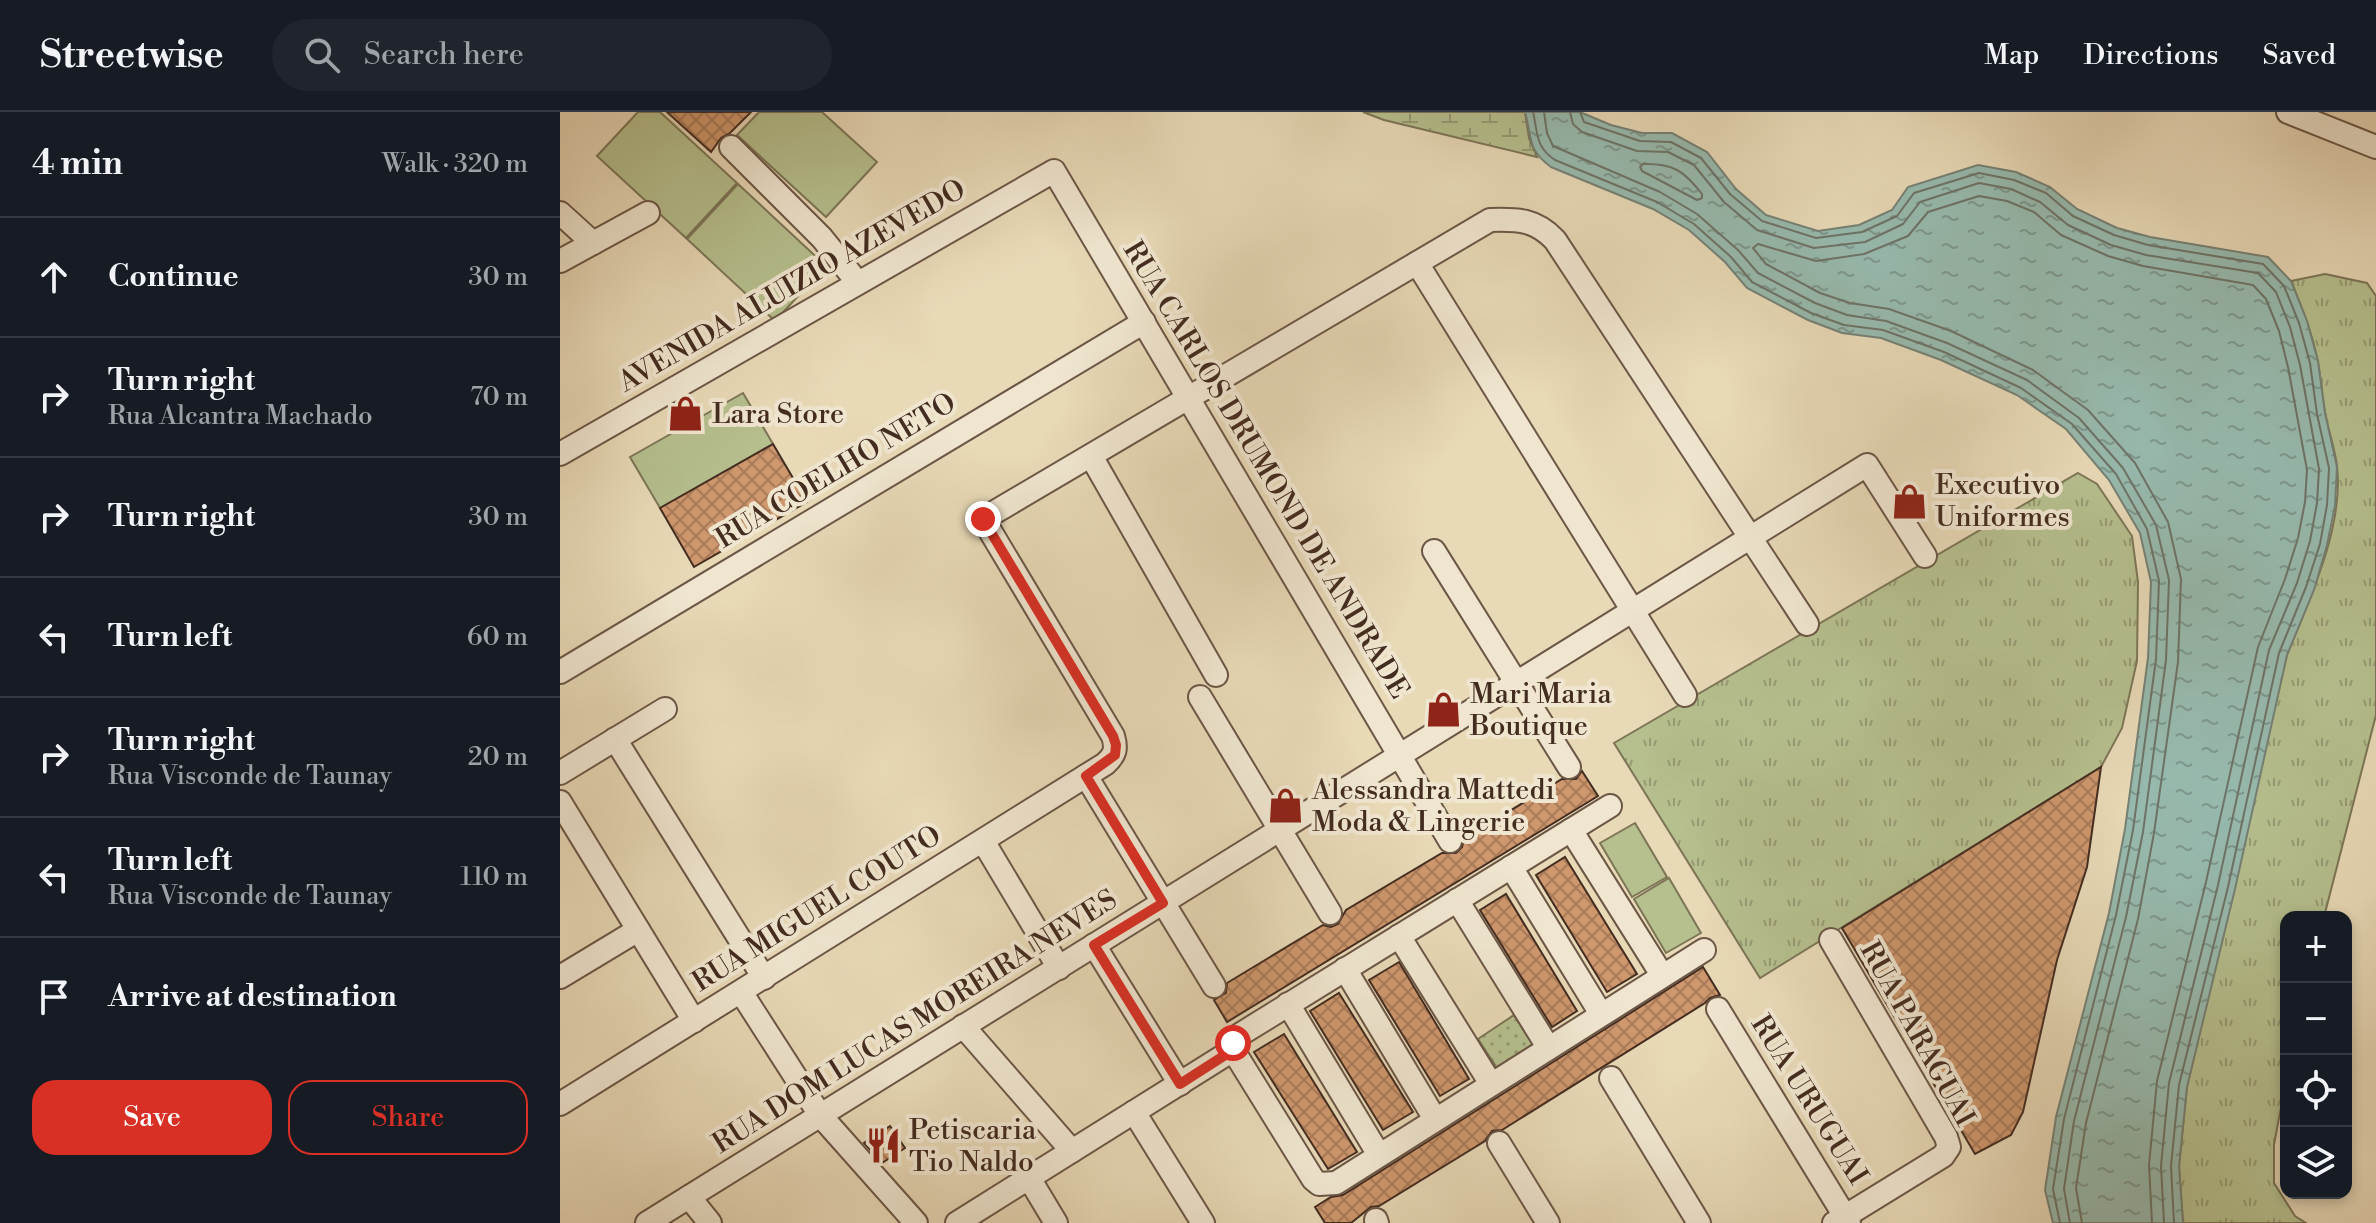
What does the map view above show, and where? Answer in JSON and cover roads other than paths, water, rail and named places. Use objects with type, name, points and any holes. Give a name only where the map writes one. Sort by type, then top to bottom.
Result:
[{"type":"street","points":[[2288,112],[2376,147]]},
{"type":"street","points":[[731,147],[822,238],[858,283]]},
{"type":"street","name":"AVENIDA ALUIZIO AZEVEDO","points":[[560,454],[1054,171]]},
{"type":"street","name":"RUA CARLOS DRUMOND DE ANDRADE","points":[[1054,171],[1450,841]]},
{"type":"street","points":[[560,213],[593,243]]},
{"type":"street","points":[[560,261],[648,213]]},
{"type":"street","points":[[1216,675],[1091,456],[1490,220],[1531,221],[1545,229],[1555,240],[1807,624]]},
{"type":"street","points":[[1417,263],[1685,695]]},
{"type":"street","name":"RUA COELHO NETO","points":[[560,672],[1144,322]]},
{"type":"street","name":"RUA MIGUEL COUTO","points":[[560,1104],[983,841],[1115,755],[1113,736],[983,519],[1091,456]]},
{"type":"street","name":"RUA DOM LUCAS MOREIRA NEVES","points":[[647,1223],[1867,465],[1925,556]]},
{"type":"street","points":[[1434,551],[1569,767]]},
{"type":"street","points":[[1200,697],[1330,913]]},
{"type":"street","points":[[560,773],[665,709]]},
{"type":"street","points":[[615,739],[764,978]]},
{"type":"street","points":[[1086,776],[1214,986]]},
{"type":"street","points":[[560,802],[694,1021]]},
{"type":"street","points":[[957,1223],[1233,1050],[1236,1037],[1610,806]]},
{"type":"street","points":[[1571,830],[1662,975]]},
{"type":"street","points":[[983,841],[1059,968]]},
{"type":"street","points":[[1511,867],[1601,1014]]},
{"type":"street","points":[[1457,900],[1548,1047]]},
{"type":"street","points":[[560,977],[638,930]]},
{"type":"street","points":[[1399,936],[1491,1084]]},
{"type":"street","name":"RUA PARAGUAI","points":[[1831,940],[1949,1147],[1943,1156],[1843,1221]]},
{"type":"street","points":[[1094,945],[1180,1084]]},
{"type":"street","points":[[1233,1050],[1313,1179],[1319,1184],[1336,1183],[1704,950]]},
{"type":"street","points":[[1345,969],[1435,1119]]},
{"type":"street","points":[[741,992],[820,1115],[916,1223]]},
{"type":"street","points":[[1288,1004],[1379,1155]]},
{"type":"street","name":"RUA URUGUAI","points":[[1718,1009],[1843,1221]]},
{"type":"street","points":[[963,1026],[1072,1151]]},
{"type":"street","points":[[1611,1078],[1699,1223]]},
{"type":"street","points":[[1134,1112],[1203,1223]]},
{"type":"street","points":[[1499,1143],[1548,1223]]},
{"type":"street","points":[[1029,1178],[1056,1223]]},
{"type":"street","points":[[689,1197],[710,1223]]},
{"type":"water","points":[[1525,112],[1580,112],[1642,133],[1672,133],[1707,152],[1736,189],[1766,215],[1818,231],[1859,225],[1892,210],[1908,187],[1978,165],[2016,172],[2050,187],[2077,209],[2117,228],[2150,237],[2268,257],[2291,281],[2318,361],[2337,467],[2335,506],[2314,590],[2287,655],[2187,1087],[2179,1166],[2183,1223],[2053,1223],[2045,1190],[2056,1117],[2109,913],[2125,829],[2148,658],[2151,582],[2140,533],[2109,480],[2066,429],[2017,395],[1941,360],[1881,338],[1842,333],[1808,320],[1747,288],[1725,262],[1689,230],[1653,209],[1551,167],[1534,149]]},
{"type":"place","name":"Lara Store","points":[[686,414]]},
{"type":"place","name":"Executivo Uniformes","points":[[1909,501]]},
{"type":"place","name":"Mari Maria Boutique","points":[[1444,710]]},
{"type":"place","name":"Alessandra Mattedi Moda & Lingerie","points":[[1286,806]]},
{"type":"place","name":"Petiscaria Tio Naldo","points":[[883,1146]]}]
